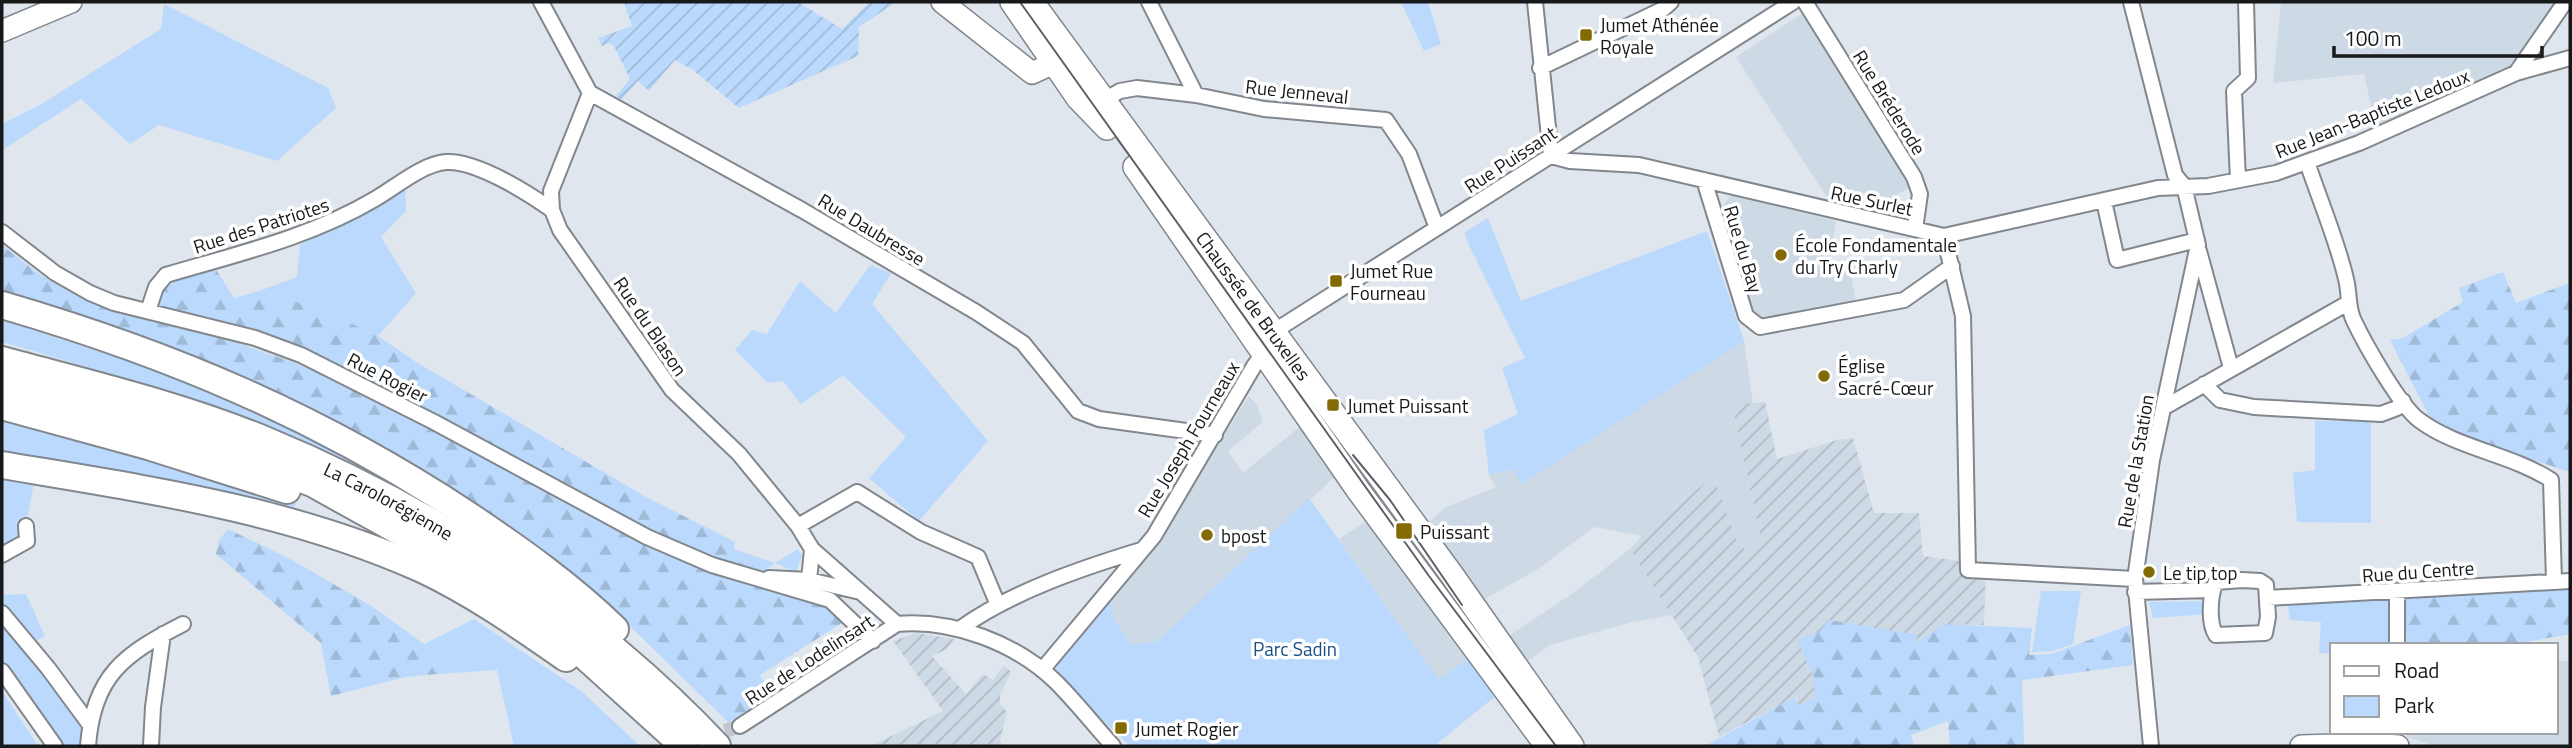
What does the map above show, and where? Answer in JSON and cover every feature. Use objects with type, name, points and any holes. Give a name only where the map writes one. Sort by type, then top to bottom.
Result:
[{"type":"highway","points":[[2,305],[90,331],[222,380],[322,427],[405,474],[553,575],[598,613],[666,679],[690,735]]},
{"type":"highway","name":"La Carolorégienne","points":[[2,360],[154,402],[264,440],[381,494],[464,541],[582,623],[690,735]]},
{"type":"highway","name":"La Carolorégienne","points":[[2,380],[170,429],[272,466],[346,502],[458,564],[546,621],[658,720],[717,746]]},
{"type":"highway","name":"La Carolorégienne","points":[[2,406],[148,446],[322,501],[346,502]]},
{"type":"highway","points":[[2,465],[267,514],[337,535],[423,570],[496,610],[658,720]]},
{"type":"main road","name":"Chaussée de Bruxelles","points":[[1012,2],[1062,58],[1078,98],[1097,104]]},
{"type":"main road","name":"Chaussée de Bruxelles","points":[[1032,2],[1097,104],[1202,231],[1268,345],[1358,490],[1547,746]]},
{"type":"main road","name":"Chaussée de Bruxelles","points":[[1268,345],[1452,575],[1572,746]]},
{"type":"street","points":[[2,31],[71,2]]},
{"type":"street","points":[[541,2],[590,93],[551,191],[552,210]]},
{"type":"street","points":[[942,2],[1032,73],[1062,58]]},
{"type":"street","points":[[1149,2],[1196,95]]},
{"type":"street","points":[[1535,2],[1551,156]]},
{"type":"street","points":[[1540,68],[1663,9],[1671,2]]},
{"type":"street","name":"Rue Bréderode","points":[[1805,2],[1914,177],[1920,194],[1915,229]]},
{"type":"street","name":"Rue de la Station","points":[[2131,2],[2175,175],[2184,186],[2197,242],[2163,408],[2135,586],[2151,746]]},
{"type":"street","points":[[2238,180],[2234,91],[2248,78],[2246,2]]},
{"type":"street","points":[[2516,73],[2565,2]]},
{"type":"street","name":"Rue Puissant","points":[[1268,345],[1284,325],[1551,156],[1783,4]]},
{"type":"street","name":"Rue Jean-Baptiste Ledoux","points":[[2184,186],[2276,173],[2359,143],[2516,73],[2570,58]]},
{"type":"street","name":"Rue Jenneval","points":[[1097,104],[1119,91],[1137,88],[1196,95],[1264,109],[1386,120],[1409,155],[1437,228]]},
{"type":"street","name":"Rue Daubresse","points":[[590,93],[802,210],[985,318],[1023,343],[1078,411],[1099,419],[1215,435]]},
{"type":"street","name":"Rue Surlet","points":[[1551,156],[1570,161],[1639,165],[1944,236],[2184,186]]},
{"type":"street","name":"Rue des Patriotes","points":[[148,311],[156,287],[166,275],[337,222],[428,167],[446,162],[466,166],[525,191],[552,210]]},
{"type":"street","points":[[2307,162],[2347,281],[2348,303],[2353,320],[2403,401],[2418,419],[2456,439],[2536,470],[2551,480],[2554,581]]},
{"type":"street","name":"Rue du Bay","points":[[1704,180],[1746,316],[1760,327],[1905,300],[1952,266]]},
{"type":"street","points":[[2104,201],[2117,260],[2197,242],[2231,368]]},
{"type":"street","name":"Rue du Blason","points":[[552,210],[560,230],[672,390],[739,454],[798,526],[812,549],[897,624]]},
{"type":"street","name":"Rue Rogier","points":[[2,232],[55,273],[84,290],[114,303],[255,338],[301,355],[434,422],[646,537],[751,577]]},
{"type":"street","points":[[1944,236],[1963,316],[1968,569],[2135,586],[2213,590]]},
{"type":"street","points":[[2163,408],[2348,303]]},
{"type":"street","name":"Rue Joseph Fourneaux","points":[[1042,670],[1142,550],[1268,345]]},
{"type":"street","points":[[2204,384],[2220,400],[2276,411],[2381,414],[2397,408],[2403,401]]},
{"type":"street","points":[[798,526],[857,492],[921,532],[978,557],[998,605]]},
{"type":"street","points":[[2,555],[27,541],[26,526]]},
{"type":"street","points":[[812,549],[809,580],[815,597]]},
{"type":"street","points":[[961,628],[998,605],[1108,560],[1142,550]]},
{"type":"street","points":[[751,577],[809,580],[858,591]]},
{"type":"street","points":[[751,577],[830,600],[873,641]]},
{"type":"street","points":[[2260,581],[2266,585],[2267,598],[2266,633],[2216,635],[2213,630],[2213,590],[2216,582],[2260,581]]},
{"type":"street","name":"Rue du Centre","points":[[2267,598],[2397,593],[2570,581]]},
{"type":"street","points":[[2397,593],[2397,643]]},
{"type":"street","points":[[2,613],[48,668],[90,725]]},
{"type":"street","points":[[88,746],[90,725],[105,684],[120,662],[183,624]]},
{"type":"street","points":[[897,624],[961,628],[1016,654],[1042,670],[1114,746]]},
{"type":"street","name":"Rue de Lodelinsart","points":[[740,726],[897,624]]},
{"type":"street","points":[[151,746],[153,707],[163,634]]},
{"type":"street","points":[[2,671],[55,746]]},
{"type":"street","points":[[2301,746],[2397,746]]},
{"type":"shaded area","points":[[2281,2],[2561,2],[2508,77],[2377,135],[2364,74],[2273,83]]},
{"type":"shaded area","points":[[1803,13],[1912,186],[1892,198],[1882,202],[1826,196],[1736,57]]},
{"type":"shaded area","name":"École Fondamentale du Try Charly","points":[[1732,194],[1836,221],[1829,261],[1849,262],[1856,303],[1758,321],[1753,316],[1718,212]]},
{"type":"shaded area","points":[[1744,341],[1753,404],[1732,405],[1761,538],[1753,556],[1737,542],[1714,477],[1656,519],[1643,536],[1594,527],[1535,571],[1481,601],[1426,525],[1444,508],[1496,487],[1489,475],[1513,469],[1523,484],[1726,346]]},
{"type":"shaded area","points":[[1249,396],[1257,405],[1263,422],[1228,451],[1243,473],[1303,424],[1340,472],[1158,641],[1132,645],[1113,618],[1111,599],[1157,541]]},
{"type":"shaded area","points":[[1765,402],[1777,459],[1837,440],[1853,438],[1874,513],[1919,513],[1923,556],[1968,562],[1986,571],[1984,625],[1942,624],[1916,645],[1798,707],[1797,696],[1719,737],[1698,657],[1630,549],[1656,519],[1714,477],[1737,542],[1753,556],[1761,538],[1732,405]]},
{"type":"shaded area","points":[[1372,517],[1471,657],[1439,681],[1339,539]]},
{"type":"shaded area","points":[[1630,549],[1672,615],[1632,622],[1550,645],[1516,670],[1498,643],[1573,593]]},
{"type":"shaded area","points":[[916,633],[954,639],[946,650],[932,656],[966,694],[983,674],[993,680],[1004,665],[1011,672],[1000,695],[1000,704],[1007,712],[1000,741],[1004,746],[871,746],[943,711],[893,641]]},
{"type":"shaded area","points":[[2558,661],[2570,661],[2570,746],[2435,746],[2407,737],[2407,734],[2558,734]]},
{"type":"green space","points":[[624,2],[798,2],[842,29],[870,2],[896,2],[859,27],[858,56],[739,108],[693,70],[675,60],[649,91],[638,81],[621,100],[616,96],[630,79],[614,46],[609,43],[602,46],[598,38],[632,26]]},
{"type":"green space","points":[[1401,2],[1428,2],[1441,44],[1424,51]]},
{"type":"green space","points":[[164,4],[328,88],[336,108],[277,161],[159,125],[130,144],[81,99],[2,150],[2,124],[40,105],[161,29]]},
{"type":"green space","points":[[405,186],[406,211],[381,237],[416,293],[378,336],[323,310],[259,291],[297,277],[300,245]]},
{"type":"green space","points":[[1488,218],[1521,301],[1707,231],[1744,341],[1522,484],[1513,469],[1489,475],[1484,430],[1518,414],[1502,368],[1525,358],[1467,241],[1465,232]]},
{"type":"green space","points":[[2,245],[39,274],[77,296],[124,314],[177,322],[318,371],[516,473],[330,369],[148,311],[162,292],[176,281],[215,268],[234,298],[259,291],[323,310],[378,336],[416,362],[646,497],[735,542],[734,549],[775,563],[764,571],[693,552],[796,590],[832,610],[845,621],[760,675],[772,696],[729,723],[596,593],[471,501],[374,441],[216,365],[119,327],[2,294]]},
{"type":"green space","points":[[870,265],[891,273],[872,304],[988,441],[919,521],[869,478],[906,437],[843,375],[801,404],[783,381],[768,383],[735,350],[752,330],[767,334],[800,281],[836,313]]},
{"type":"green space","points":[[2503,272],[2516,303],[2570,283],[2570,472],[2436,429],[2390,340],[2403,338],[2463,302],[2459,288]]},
{"type":"green space","points":[[2,320],[249,400],[423,496],[162,393],[2,342]]},
{"type":"green space","points":[[2,418],[118,448],[296,503],[292,514],[2,460]]},
{"type":"green space","points":[[2315,421],[2371,421],[2371,523],[2297,522],[2293,473],[2315,470]]},
{"type":"green space","points":[[2,477],[34,482],[26,526],[27,541],[2,555]]},
{"type":"green space","name":"Parc Sadin","points":[[1309,498],[1439,680],[1471,657],[1497,695],[1434,746],[1130,746],[1055,675],[1057,664],[1111,599],[1113,618],[1132,645],[1158,641]]},
{"type":"green space","points":[[228,529],[292,560],[373,607],[424,644],[437,674],[405,677],[331,696],[321,643],[216,554],[219,540]]},
{"type":"green space","points":[[798,549],[802,556],[796,572],[775,563]]},
{"type":"green space","points":[[2570,581],[2570,634],[2521,643],[2407,643],[2403,592]]},
{"type":"green space","points":[[2041,591],[2081,591],[2073,644],[2053,651],[2032,652]]},
{"type":"green space","points":[[2397,593],[2397,643],[2330,643],[2330,654],[2319,653],[2321,622],[2290,620],[2287,598]]},
{"type":"green space","points":[[26,594],[45,636],[29,645],[84,725],[84,746],[62,746],[25,690],[2,662],[2,595]]},
{"type":"green space","points":[[2208,601],[2208,614],[2153,618],[2149,602]]},
{"type":"green space","points":[[474,619],[581,691],[640,746],[514,746],[497,670],[437,674],[424,644]]},
{"type":"green space","points":[[1829,620],[1917,635],[1916,644],[1942,624],[2032,628],[2029,655],[2051,654],[2130,625],[2133,665],[2022,680],[2024,746],[1950,746],[1948,721],[1911,735],[1914,744],[1898,746],[1705,746],[1795,697],[1799,706],[1815,697],[1814,678],[1797,640],[1819,632]]},
{"type":"green space","points":[[2,691],[38,746],[2,746]]},
{"type":"tunnel","points":[[705,738],[740,726]]},
{"type":"tram line","points":[[1020,2],[1429,576],[1556,746]]},
{"type":"tram line","points":[[1353,455],[1390,500],[1462,605]]},
{"type":"place","name":"Jumet Athénée Royale","points":[[1586,35]]},
{"type":"place","name":"École Fondamentale du Try Charly","points":[[1781,255]]},
{"type":"place","name":"Jumet Rue Fourneau","points":[[1336,281]]},
{"type":"place","name":"Église Sacré-Cœur","points":[[1824,376]]},
{"type":"place","name":"Jumet Puissant","points":[[1333,405]]},
{"type":"place","name":"Puissant","points":[[1404,531]]},
{"type":"place","name":"bpost","points":[[1207,535]]},
{"type":"place","name":"Le tip top","points":[[2149,572]]},
{"type":"place","name":"Jumet Rogier","points":[[1121,728]]}]
